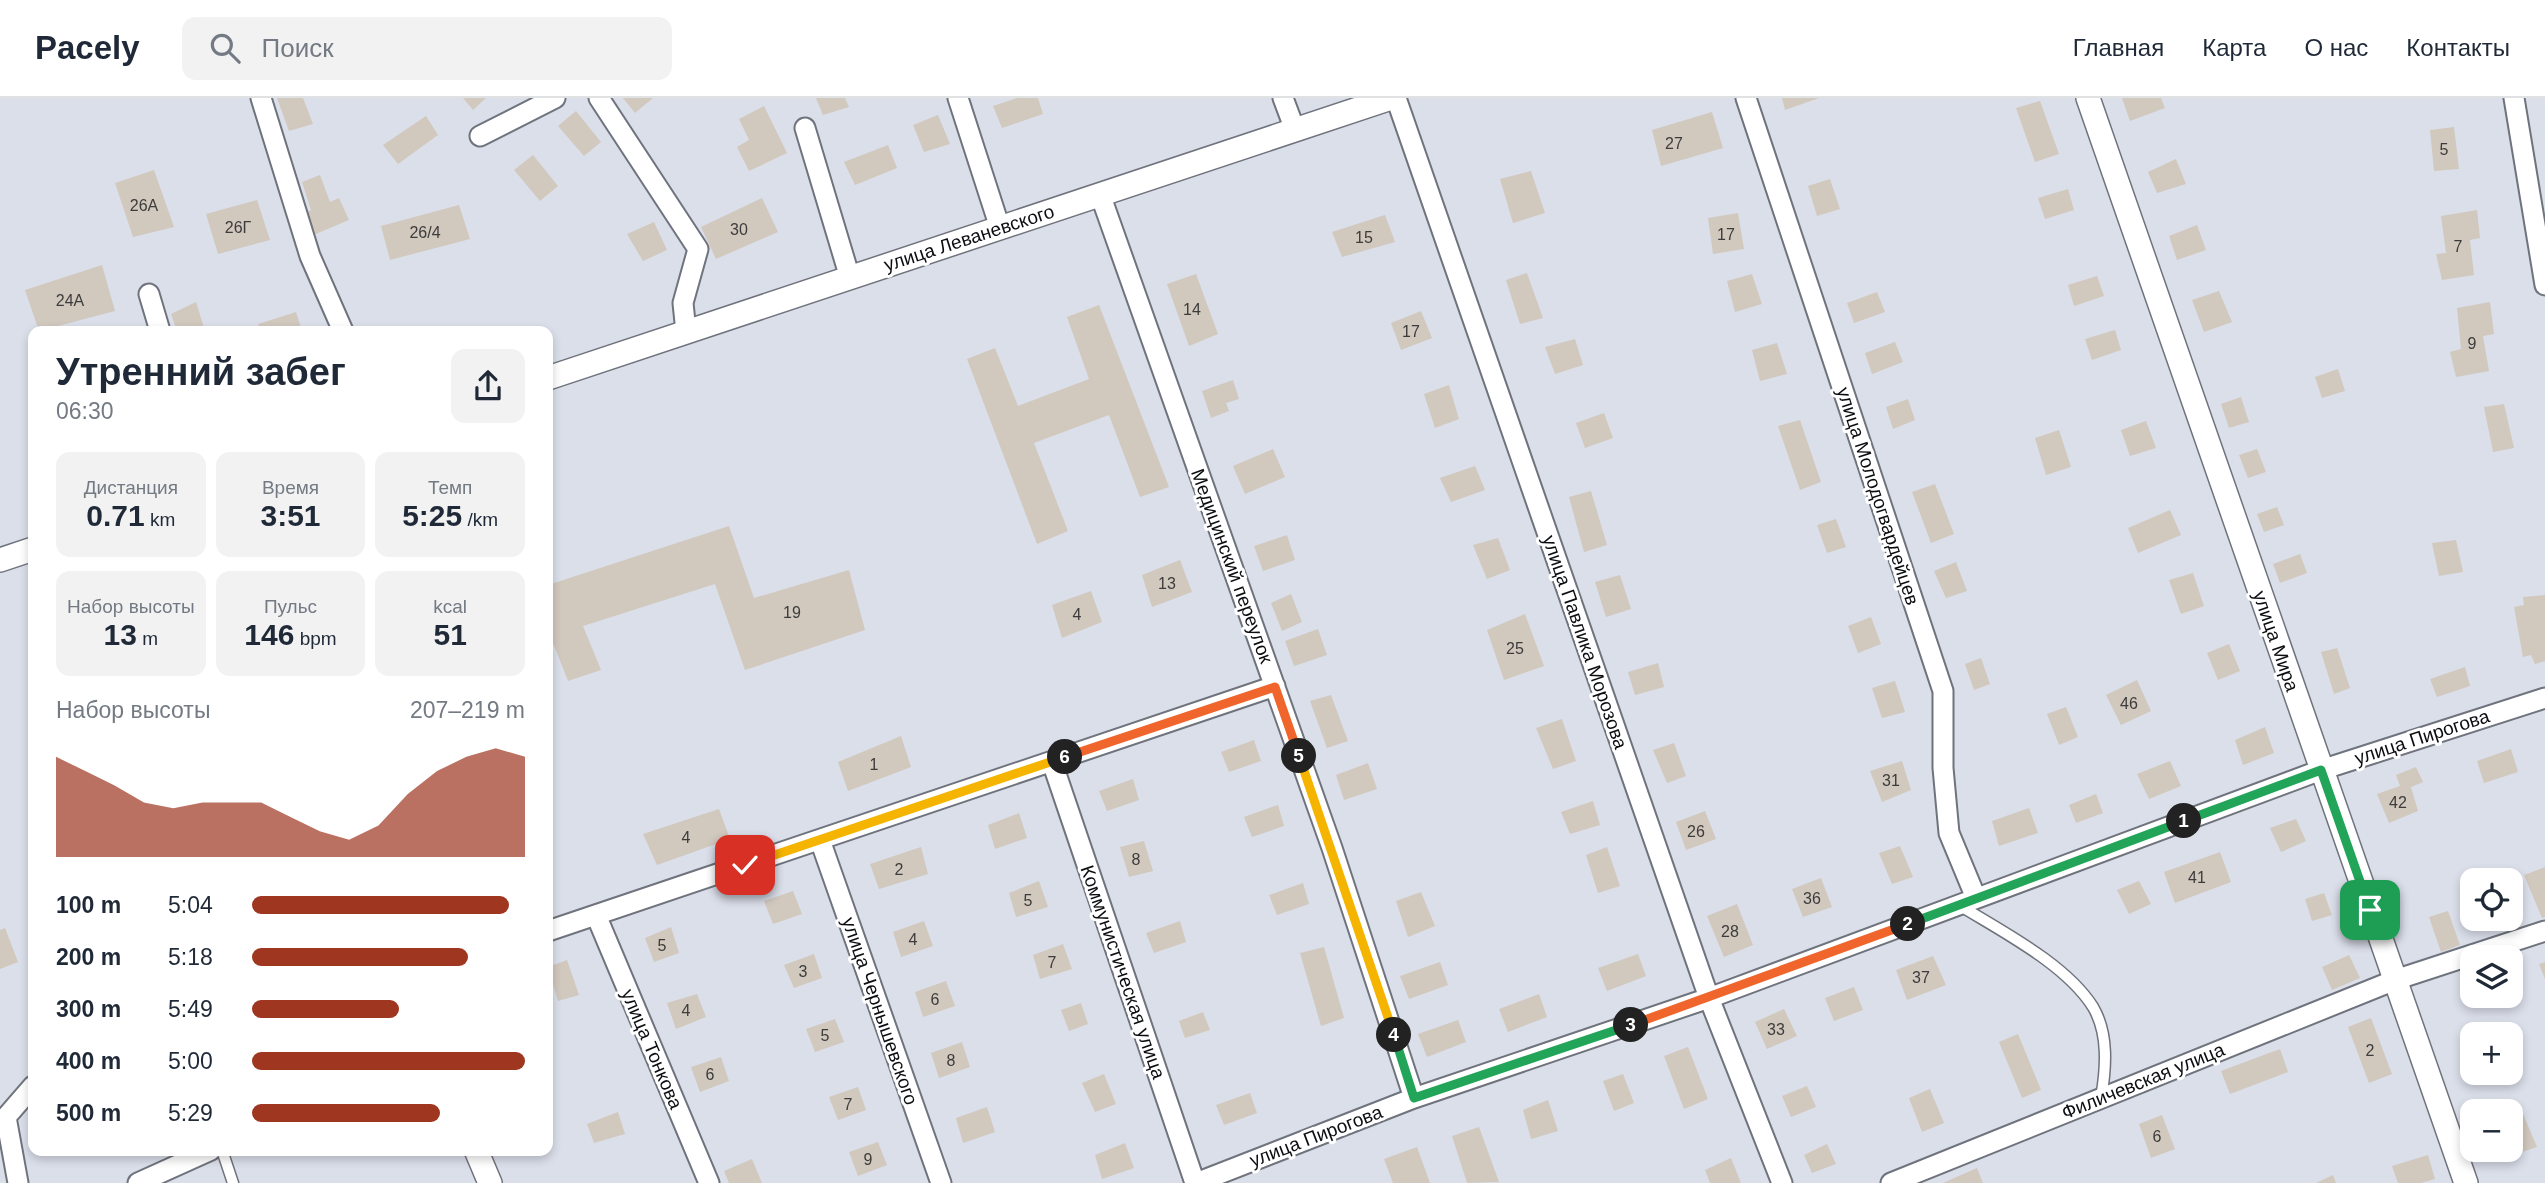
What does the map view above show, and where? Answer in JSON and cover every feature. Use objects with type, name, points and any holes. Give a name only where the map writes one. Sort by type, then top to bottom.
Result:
[{"type":"street","points":[[261,98],[310,256],[341,326]]},
{"type":"street","points":[[480,136],[555,98]]},
{"type":"street","points":[[598,98],[698,249],[683,303],[686,332]]},
{"type":"street","points":[[958,98],[1000,228]]},
{"type":"street","points":[[1283,98],[1295,130]]},
{"type":"street","name":"улица Леваневского","points":[[553,376],[1393,98]]},
{"type":"street","name":"улица Павлика Морозова","points":[[1393,98],[1709,998],[1782,1183]]},
{"type":"street","name":"улица Молодогвардейцев","points":[[1746,98],[1943,691],[1943,768],[1949,833],[1967,902]]},
{"type":"street","name":"улица Мира","points":[[2088,98],[2466,1183]]},
{"type":"street","points":[[2514,98],[2545,285]]},
{"type":"street","points":[[804,128],[850,278]]},
{"type":"street","name":"Медицинский переулок","points":[[1100,194],[1275,687],[1414,1098]]},
{"type":"street","points":[[149,294],[159,326]]},
{"type":"street","points":[[0,560],[28,551]]},
{"type":"street","points":[[553,929],[1275,687]]},
{"type":"street","name":"улица Пирогова","points":[[1195,1183],[1414,1098],[1709,998],[2321,770],[2545,698]]},
{"type":"street","name":"Коммунистическая улица","points":[[1052,762],[1195,1183]]},
{"type":"street","name":"улица Чернышевского","points":[[820,840],[941,1183]]},
{"type":"street","name":"улица Тонкова","points":[[596,915],[709,1183]]},
{"type":"street","name":"Филичевская улица","points":[[1891,1183],[2395,980],[2545,931]]},
{"type":"street","points":[[18,1183],[6,1117],[28,1092]]},
{"type":"street","points":[[138,1183],[198,1156]]},
{"type":"street","points":[[479,1156],[490,1183]]},
{"type":"lane","points":[[1967,902],[2029,948],[2082,993],[2094,1008],[2105,1052],[2101,1098]]},
{"type":"lane","points":[[224,1156],[233,1183]]},
{"type":"building","points":[[277,98],[303,98],[313,124],[289,131]]},
{"type":"building","points":[[463,98],[486,98],[473,110]]},
{"type":"building","points":[[623,98],[653,98],[635,113]]},
{"type":"building","points":[[816,98],[845,98],[849,107],[823,115]]},
{"type":"building","points":[[1017,98],[1038,98],[1043,114],[1002,128],[993,106]]},
{"type":"building","points":[[1782,98],[1819,98],[1785,110]]},
{"type":"building","points":[[2122,98],[2161,98],[2165,108],[2130,121]]},
{"type":"building","points":[[2040,101],[2059,154],[2035,162],[2016,108]]},
{"type":"building","points":[[764,106],[787,153],[749,171],[737,147],[749,140],[739,119]]},
{"type":"building","points":[[576,111],[601,142],[584,156],[558,126]]},
{"type":"building","points":[[1712,112],[1723,148],[1661,166],[1652,130]]},
{"type":"building","points":[[938,115],[950,144],[924,152],[913,125]]},
{"type":"building","points":[[426,116],[438,135],[398,164],[383,145]]},
{"type":"building","points":[[2454,127],[2459,169],[2434,171],[2430,130]]},
{"type":"building","points":[[888,145],[897,168],[855,185],[844,162]]},
{"type":"building","points":[[533,155],[558,186],[540,201],[514,170]]},
{"type":"building","points":[[2176,159],[2186,184],[2157,193],[2148,172]]},
{"type":"building","points":[[154,170],[174,227],[133,237],[115,183]]},
{"type":"building","points":[[1531,171],[1545,213],[1513,223],[1500,179]]},
{"type":"building","points":[[320,175],[330,202],[339,198],[349,220],[311,236],[302,214],[311,210],[302,182]]},
{"type":"building","points":[[1830,179],[1840,209],[1817,216],[1808,186]]},
{"type":"building","points":[[2068,189],[2074,210],[2045,219],[2038,198]]},
{"type":"building","points":[[762,198],[778,232],[716,259],[701,227]]},
{"type":"building","points":[[257,200],[270,240],[218,254],[206,214]]},
{"type":"building","points":[[459,205],[470,239],[390,260],[381,226]]},
{"type":"building","points":[[2477,210],[2480,238],[2470,240],[2474,275],[2442,280],[2436,254],[2446,253],[2441,216]]},
{"type":"building","points":[[1738,213],[1744,249],[1713,254],[1708,218]]},
{"type":"building","points":[[1385,215],[1395,242],[1342,257],[1332,232]]},
{"type":"building","points":[[654,222],[667,250],[643,261],[627,234]]},
{"type":"building","points":[[2197,225],[2206,250],[2177,260],[2169,236]]},
{"type":"building","points":[[102,265],[115,311],[58,326],[37,326],[25,290]]},
{"type":"building","points":[[1527,273],[1543,318],[1520,324],[1506,280]]},
{"type":"building","points":[[1196,274],[1218,334],[1189,346],[1167,284]]},
{"type":"building","points":[[1752,274],[1762,304],[1735,312],[1727,281]]},
{"type":"building","points":[[2097,276],[2104,296],[2074,306],[2068,285]]},
{"type":"building","points":[[2219,291],[2232,322],[2204,332],[2192,300]]},
{"type":"building","points":[[1877,292],[1885,312],[1854,323],[1847,303]]},
{"type":"building","points":[[196,302],[203,326],[175,326],[171,314]]},
{"type":"building","points":[[2490,302],[2494,334],[2483,336],[2489,371],[2456,377],[2450,352],[2461,349],[2457,308]]},
{"type":"building","points":[[1099,305],[1169,487],[1140,497],[1109,415],[1034,443],[1068,531],[1037,544],[967,359],[995,348],[1018,406],[1089,379],[1067,317]]},
{"type":"building","points":[[1421,311],[1432,338],[1401,350],[1391,323]]},
{"type":"building","points":[[296,312],[300,326],[259,326],[258,324]]},
{"type":"building","points":[[2115,330],[2121,350],[2092,360],[2085,339]]},
{"type":"building","points":[[1575,339],[1583,365],[1555,374],[1545,347]]},
{"type":"building","points":[[1895,342],[1903,362],[1872,374],[1865,353]]},
{"type":"building","points":[[1777,343],[1787,374],[1760,381],[1752,350]]},
{"type":"building","points":[[2338,369],[2345,391],[2322,398],[2315,377]]},
{"type":"building","points":[[1233,380],[1239,399],[1226,403],[1229,411],[1211,418],[1202,391]]},
{"type":"building","points":[[1449,385],[1459,419],[1435,428],[1424,394]]},
{"type":"building","points":[[2241,397],[2249,422],[2229,428],[2221,404]]},
{"type":"building","points":[[1908,399],[1915,420],[1893,429],[1886,407]]},
{"type":"building","points":[[2504,404],[2514,448],[2493,452],[2484,407]]},
{"type":"building","points":[[1604,413],[1613,438],[1585,448],[1576,423]]},
{"type":"building","points":[[1800,420],[1821,482],[1800,490],[1778,426]]},
{"type":"building","points":[[2146,421],[2156,448],[2130,456],[2121,430]]},
{"type":"building","points":[[2059,430],[2071,467],[2046,475],[2035,438]]},
{"type":"building","points":[[1273,449],[1285,477],[1245,494],[1233,466]]},
{"type":"building","points":[[2257,449],[2266,472],[2248,478],[2239,455]]},
{"type":"building","points":[[1475,466],[1485,490],[1451,502],[1440,478]]},
{"type":"building","points":[[1935,484],[1954,534],[1931,543],[1912,492]]},
{"type":"building","points":[[1591,491],[1607,545],[1584,552],[1569,497]]},
{"type":"building","points":[[2277,507],[2284,525],[2264,532],[2257,514]]},
{"type":"building","points":[[2170,510],[2181,535],[2138,553],[2128,528]]},
{"type":"building","points":[[1836,519],[1846,547],[1827,553],[1817,525]]},
{"type":"building","points":[[729,526],[754,598],[849,570],[865,630],[745,670],[715,584],[583,626],[601,670],[568,681],[553,643],[553,583]]},
{"type":"building","points":[[1287,535],[1295,560],[1263,571],[1254,546]]},
{"type":"building","points":[[1498,538],[1510,570],[1487,579],[1473,545]]},
{"type":"building","points":[[2456,540],[2463,572],[2439,576],[2432,543]]},
{"type":"building","points":[[2300,554],[2307,573],[2280,583],[2273,564]]},
{"type":"building","points":[[1180,560],[1192,592],[1152,607],[1142,575]]},
{"type":"building","points":[[1956,562],[1967,591],[1946,598],[1934,571]]},
{"type":"building","points":[[2193,573],[2204,606],[2181,614],[2169,580]]},
{"type":"building","points":[[1620,575],[1631,609],[1606,617],[1595,582]]},
{"type":"building","points":[[1091,591],[1102,622],[1062,638],[1052,605]]},
{"type":"building","points":[[1291,594],[1302,622],[1282,631],[1271,603]]},
{"type":"building","points":[[2545,595],[2545,661],[2535,664],[2531,655],[2523,657],[2514,607],[2524,605],[2523,597]]},
{"type":"building","points":[[1525,614],[1544,666],[1504,680],[1487,630]]},
{"type":"building","points":[[1871,617],[1881,644],[1858,653],[1848,626]]},
{"type":"building","points":[[1318,629],[1327,655],[1294,666],[1285,641]]},
{"type":"building","points":[[2229,644],[2240,671],[2218,680],[2207,653]]},
{"type":"building","points":[[2337,648],[2350,688],[2334,694],[2321,652]]},
{"type":"building","points":[[1981,658],[1990,684],[1974,690],[1965,664]]},
{"type":"building","points":[[1658,663],[1664,687],[1635,695],[1628,672]]},
{"type":"building","points":[[2465,667],[2470,686],[2437,697],[2430,679]]},
{"type":"building","points":[[2137,680],[2151,711],[2121,725],[2106,695]]},
{"type":"building","points":[[1895,681],[1905,712],[1882,718],[1872,688]]},
{"type":"building","points":[[1331,695],[1348,741],[1327,748],[1310,701]]},
{"type":"building","points":[[2066,707],[2078,737],[2059,745],[2047,714]]},
{"type":"building","points":[[1562,719],[1576,761],[1553,769],[1536,728]]},
{"type":"building","points":[[2265,727],[2274,753],[2243,765],[2235,740]]},
{"type":"building","points":[[901,736],[911,767],[848,791],[838,762]]},
{"type":"building","points":[[1254,740],[1261,761],[1229,772],[1221,752]]},
{"type":"building","points":[[1674,743],[1686,776],[1667,783],[1653,750]]},
{"type":"building","points":[[2511,749],[2518,772],[2484,783],[2477,761]]},
{"type":"building","points":[[1902,761],[1911,790],[1882,802],[1870,771]]},
{"type":"building","points":[[2170,761],[2181,786],[2149,799],[2137,774]]},
{"type":"building","points":[[1368,763],[1377,789],[1344,800],[1336,775]]},
{"type":"building","points":[[2416,767],[2423,782],[2411,787],[2418,811],[2389,823],[2377,794],[2400,786],[2396,775]]},
{"type":"building","points":[[1133,779],[1139,800],[1107,811],[1099,791]]},
{"type":"building","points":[[2096,794],[2103,813],[2076,823],[2069,805]]},
{"type":"building","points":[[1593,801],[1600,825],[1570,834],[1561,812]]},
{"type":"building","points":[[1278,805],[1284,826],[1252,837],[1244,817]]},
{"type":"building","points":[[2029,808],[2038,833],[1999,846],[1992,821]]},
{"type":"building","points":[[719,809],[730,839],[657,865],[643,834]]},
{"type":"building","points":[[1705,811],[1716,839],[1686,850],[1676,822]]},
{"type":"building","points":[[1019,813],[1027,838],[995,849],[988,825]]},
{"type":"building","points":[[2296,819],[2306,841],[2281,852],[2270,828]]},
{"type":"building","points":[[1144,841],[1153,871],[1129,877],[1120,847]]},
{"type":"building","points":[[1900,846],[1913,877],[1892,884],[1879,853]]},
{"type":"building","points":[[921,847],[928,874],[879,889],[870,864]]},
{"type":"building","points":[[1607,847],[1620,886],[1598,893],[1586,855]]},
{"type":"building","points":[[2220,852],[2231,882],[2175,903],[2164,872]]},
{"type":"building","points":[[2545,867],[2545,917],[2542,918],[2524,875]]},
{"type":"building","points":[[1821,878],[1832,907],[1803,917],[1792,889]]},
{"type":"building","points":[[1039,881],[1048,907],[1016,917],[1009,893]]},
{"type":"building","points":[[2139,881],[2151,904],[2129,914],[2117,890]]},
{"type":"building","points":[[1303,883],[1309,904],[1277,915],[1269,895]]},
{"type":"building","points":[[793,891],[802,914],[773,924],[764,901]]},
{"type":"building","points":[[1421,892],[1435,926],[1408,937],[1396,901]]},
{"type":"building","points":[[2324,893],[2332,915],[2312,921],[2305,899]]},
{"type":"building","points":[[1737,904],[1753,945],[1724,957],[1707,916]]},
{"type":"building","points":[[2448,911],[2460,945],[2441,952],[2429,917]]},
{"type":"building","points":[[924,921],[933,946],[901,957],[893,932]]},
{"type":"building","points":[[1180,921],[1186,942],[1154,953],[1146,933]]},
{"type":"building","points":[[671,927],[679,953],[654,962],[645,938]]},
{"type":"building","points":[[5,928],[18,962],[0,969],[0,930]]},
{"type":"building","points":[[1063,944],[1072,969],[1040,979],[1033,955]]},
{"type":"building","points":[[1324,947],[1344,1018],[1321,1026],[1300,953]]},
{"type":"building","points":[[814,954],[822,978],[794,988],[784,965]]},
{"type":"building","points":[[1638,954],[1646,976],[1607,991],[1598,968]]},
{"type":"building","points":[[2349,955],[2360,978],[2332,990],[2322,967]]},
{"type":"building","points":[[1933,956],[1946,985],[1907,1000],[1896,970]]},
{"type":"building","points":[[567,960],[579,995],[558,1001],[553,984],[553,965]]},
{"type":"building","points":[[1440,962],[1448,985],[1409,999],[1400,976]]},
{"type":"building","points":[[2545,962],[2545,979],[2539,964]]},
{"type":"building","points":[[946,981],[955,1006],[923,1017],[915,992]]},
{"type":"building","points":[[1854,987],[1863,1010],[1834,1021],[1825,998]]},
{"type":"building","points":[[697,994],[706,1017],[676,1029],[667,1003]]},
{"type":"building","points":[[1539,994],[1547,1017],[1508,1032],[1499,1009]]},
{"type":"building","points":[[1081,1003],[1088,1024],[1069,1031],[1061,1010]]},
{"type":"building","points":[[1784,1009],[1797,1036],[1767,1049],[1755,1022]]},
{"type":"building","points":[[1203,1012],[1210,1030],[1185,1038],[1179,1021]]},
{"type":"building","points":[[2371,1018],[2392,1074],[2369,1083],[2348,1027]]},
{"type":"building","points":[[835,1019],[844,1042],[815,1052],[806,1029]]},
{"type":"building","points":[[1458,1020],[1466,1042],[1427,1057],[1418,1034]]},
{"type":"building","points":[[2018,1034],[2041,1090],[2022,1098],[1999,1042]]},
{"type":"building","points":[[962,1042],[970,1067],[939,1078],[931,1053]]},
{"type":"building","points":[[1688,1047],[1708,1099],[1684,1109],[1664,1056]]},
{"type":"building","points":[[2280,1049],[2288,1072],[2230,1094],[2221,1071]]},
{"type":"building","points":[[721,1057],[729,1081],[700,1092],[691,1067]]},
{"type":"building","points":[[1104,1074],[1116,1104],[1095,1112],[1082,1083]]},
{"type":"building","points":[[1623,1074],[1634,1103],[1614,1111],[1603,1081]]},
{"type":"building","points":[[1807,1086],[1816,1107],[1791,1117],[1782,1096]]},
{"type":"building","points":[[858,1087],[866,1110],[838,1120],[829,1097]]},
{"type":"building","points":[[1930,1089],[1944,1123],[1922,1132],[1909,1098]]},
{"type":"building","points":[[1250,1093],[1257,1113],[1224,1125],[1216,1105]]},
{"type":"building","points":[[1548,1100],[1558,1131],[1531,1139],[1523,1110]]},
{"type":"building","points":[[987,1107],[995,1132],[963,1143],[956,1118]]},
{"type":"building","points":[[618,1112],[625,1134],[594,1143],[587,1124]]},
{"type":"building","points":[[2523,1114],[2537,1147],[2523,1152]]},
{"type":"building","points":[[2162,1115],[2175,1149],[2151,1158],[2139,1124]]},
{"type":"building","points":[[1479,1127],[1499,1182],[1467,1183],[1452,1136]]},
{"type":"building","points":[[878,1142],[887,1165],[858,1176],[849,1152]]},
{"type":"building","points":[[1125,1143],[1134,1168],[1102,1179],[1095,1155]]},
{"type":"building","points":[[1827,1144],[1836,1164],[1812,1173],[1804,1155]]},
{"type":"building","points":[[1417,1147],[1430,1183],[1393,1183],[1384,1159]]},
{"type":"building","points":[[2428,1155],[2435,1179],[2421,1183],[2398,1183],[2392,1166]]},
{"type":"building","points":[[1731,1158],[1741,1183],[1710,1183],[1705,1170]]},
{"type":"building","points":[[752,1159],[762,1183],[729,1183],[724,1171]]},
{"type":"building","points":[[1977,1168],[1983,1183],[1943,1183]]},
{"type":"building","points":[[2333,1175],[2336,1183],[2316,1183]]},
{"type":"route","points":[[745,865],[1275,687],[1332,848],[1414,1098],[1709,998],[2321,770],[2370,910]]}]
